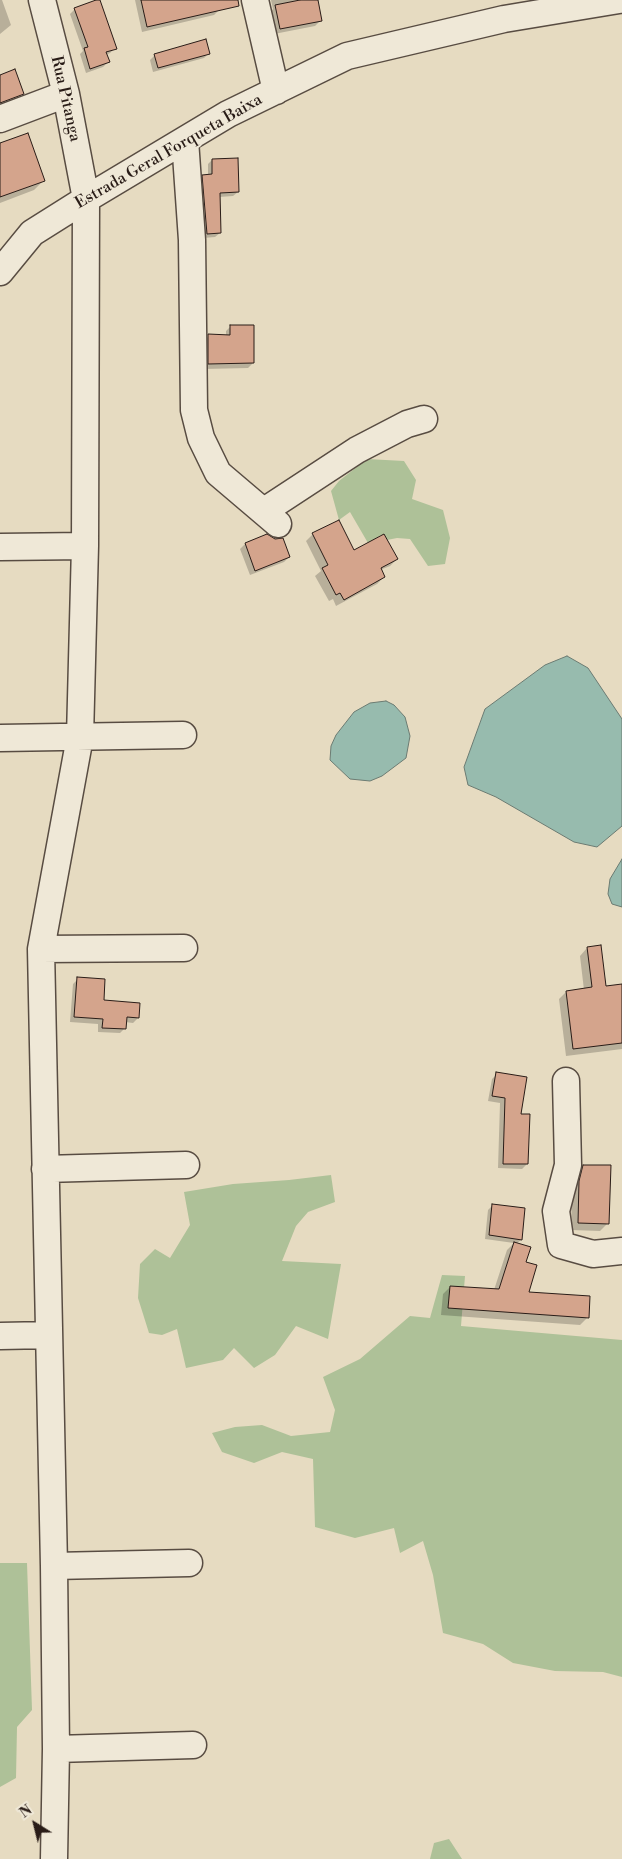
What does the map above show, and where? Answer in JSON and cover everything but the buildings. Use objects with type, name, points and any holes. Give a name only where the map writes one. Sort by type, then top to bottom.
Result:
[{"type":"street","name":"Rua Pitanga","points":[[42,0],[66,94],[86,199],[85,546],[80,737],[41,949],[54,1566],[56,1749],[54,1859]]},
{"type":"street","points":[[255,0],[276,91]]},
{"type":"street","name":"Estrada Geral Forqueta Baixa","points":[[0,272],[32,233],[86,199],[228,114],[348,56],[504,19],[619,0]]},
{"type":"street","points":[[0,119],[66,94]]},
{"type":"street","points":[[185,140],[192,240],[194,410],[201,438],[218,472],[271,517],[356,450],[407,424],[424,420]]},
{"type":"street","points":[[0,547],[85,546]]},
{"type":"street","points":[[0,738],[183,736]]},
{"type":"street","points":[[41,949],[184,948]]},
{"type":"street","points":[[566,1081],[568,1165],[556,1211],[561,1245],[593,1254],[622,1251]]},
{"type":"street","points":[[46,1169],[186,1165]]},
{"type":"street","points":[[0,1336],[49,1335]]},
{"type":"street","points":[[54,1566],[189,1563]]},
{"type":"street","points":[[56,1749],[193,1745]]},
{"type":"green space","points":[[367,459],[404,461],[416,480],[412,499],[443,510],[450,538],[445,564],[428,566],[410,539],[397,538],[387,540],[381,535],[368,543],[350,512],[339,520],[331,491],[339,481]]},
{"type":"green space","points":[[331,1175],[335,1202],[308,1212],[296,1226],[282,1261],[341,1264],[328,1339],[296,1326],[275,1355],[254,1368],[234,1348],[223,1360],[186,1368],[177,1329],[162,1335],[149,1333],[138,1298],[140,1264],[155,1249],[170,1258],[190,1225],[184,1192],[233,1184]]},
{"type":"green space","points":[[442,1275],[465,1276],[461,1326],[622,1340],[622,1677],[603,1672],[555,1671],[513,1663],[483,1644],[443,1633],[433,1575],[423,1541],[400,1553],[394,1528],[355,1538],[315,1527],[313,1459],[282,1452],[254,1463],[222,1452],[212,1433],[235,1427],[262,1425],[291,1436],[330,1432],[335,1410],[323,1377],[360,1359],[410,1316],[430,1318]]},
{"type":"green space","points":[[0,1563],[27,1563],[32,1710],[17,1727],[16,1778],[0,1787]]},
{"type":"green space","points":[[449,1839],[462,1859],[430,1859],[434,1843]]},
{"type":"water","points":[[567,656],[588,668],[622,719],[622,826],[597,847],[574,842],[496,797],[468,785],[464,767],[485,709],[545,665]]},
{"type":"water","points":[[386,701],[394,705],[405,717],[410,736],[406,758],[382,776],[370,781],[350,779],[330,760],[331,746],[336,735],[354,712],[370,703]]},
{"type":"water","points":[[622,859],[622,907],[612,904],[608,894],[610,879]]}]
